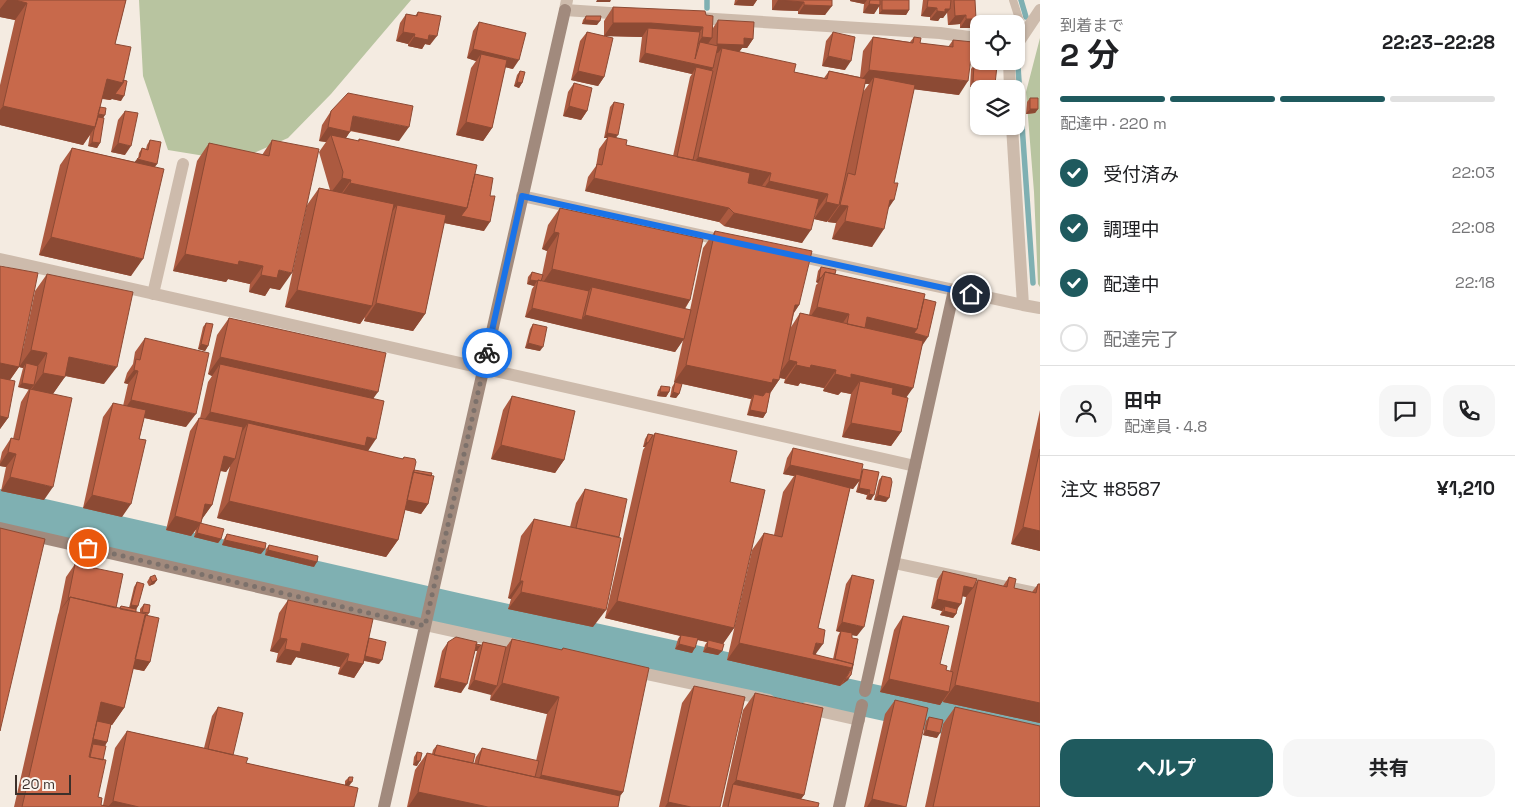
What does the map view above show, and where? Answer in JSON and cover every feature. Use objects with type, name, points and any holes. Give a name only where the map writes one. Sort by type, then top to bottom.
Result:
[{"type":"street","points":[[384,807],[566,5],[635,14]]},
{"type":"street","points":[[1025,32],[1040,10]]},
{"type":"street","points":[[685,17],[904,30],[970,37]]},
{"type":"street","points":[[1013,135],[1023,305]]},
{"type":"street","points":[[153,294],[183,164]]},
{"type":"street","points":[[522,196],[740,243]]},
{"type":"street","points":[[779,252],[1040,308]]},
{"type":"street","points":[[0,259],[915,466]]},
{"type":"street","points":[[839,807],[954,290]]},
{"type":"street","points":[[0,528],[426,620],[537,650]]},
{"type":"street","points":[[894,563],[1040,594]]},
{"type":"street","points":[[624,669],[859,720]]},
{"type":"lane","points":[[1013,0],[1018,15]]},
{"type":"green space","points":[[139,0],[411,0],[331,94],[288,138],[252,154],[211,157],[168,150],[143,76]]},
{"type":"green space","points":[[1040,38],[1040,287],[1038,284],[1034,192],[1026,92]]},
{"type":"building","points":[[15,0],[126,0],[115,44],[131,47],[123,83],[107,79],[95,127],[3,106],[27,3]]},
{"type":"building","points":[[778,0],[832,0],[832,6],[804,5],[804,2]]},
{"type":"building","points":[[870,0],[880,0],[880,5],[869,4]]},
{"type":"building","points":[[882,0],[909,0],[909,10],[882,10]]},
{"type":"building","points":[[928,0],[951,0],[950,9],[945,9],[945,12],[937,11],[937,8],[927,7]]},
{"type":"building","points":[[954,0],[975,0],[976,15],[970,15],[970,19],[966,19],[966,15],[955,16]]},
{"type":"building","points":[[613,7],[705,11],[706,15],[713,16],[712,38],[702,37],[703,27],[651,23],[613,23]]},
{"type":"building","points":[[418,12],[441,16],[437,36],[429,35],[428,40],[414,37],[415,34],[403,32],[406,14],[417,16]]},
{"type":"building","points":[[586,16],[601,16],[600,21],[585,20]]},
{"type":"building","points":[[718,20],[754,22],[753,39],[744,38],[744,45],[717,44]]},
{"type":"building","points":[[479,22],[526,33],[519,60],[473,49]]},
{"type":"building","points":[[648,28],[700,32],[695,59],[700,42],[718,46],[713,68],[645,53]]},
{"type":"building","points":[[587,32],[613,38],[604,77],[578,71]]},
{"type":"building","points":[[833,32],[855,37],[851,61],[828,56]]},
{"type":"building","points":[[873,37],[913,43],[914,37],[921,38],[920,43],[953,47],[953,40],[970,42],[968,81],[869,70]]},
{"type":"building","points":[[722,48],[796,64],[794,72],[827,79],[829,71],[866,79],[839,205],[826,202],[828,194],[769,181],[771,173],[698,157]]},
{"type":"building","points":[[481,54],[507,60],[492,128],[466,122]]},
{"type":"building","points":[[696,67],[713,71],[693,160],[677,157]]},
{"type":"building","points":[[974,70],[997,70],[995,80],[973,80]]},
{"type":"building","points":[[520,71],[525,72],[522,83],[517,82]]},
{"type":"building","points":[[874,77],[915,85],[894,183],[898,183],[894,200],[890,200],[884,229],[845,221],[848,206],[840,205],[848,173],[855,175]]},
{"type":"building","points":[[123,80],[127,81],[124,96],[115,94],[123,83]]},
{"type":"building","points":[[574,83],[592,88],[587,111],[569,106]]},
{"type":"building","points":[[348,93],[413,106],[409,127],[353,116],[350,132],[328,127],[331,111]]},
{"type":"building","points":[[1030,98],[1038,98],[1038,109],[1030,109]]},
{"type":"building","points":[[614,102],[624,104],[618,135],[607,133]]},
{"type":"building","points":[[100,107],[106,108],[105,115],[98,114]]},
{"type":"building","points":[[125,111],[138,113],[131,146],[118,143]]},
{"type":"building","points":[[98,117],[104,118],[100,143],[92,142]]},
{"type":"building","points":[[331,135],[359,141],[359,139],[477,165],[467,208],[350,183],[351,180],[342,178],[343,172]]},
{"type":"building","points":[[608,136],[627,140],[626,145],[750,173],[748,183],[819,199],[811,230],[734,213],[729,208],[594,178],[597,164],[602,165]]},
{"type":"building","points":[[150,140],[161,142],[157,164],[137,159],[140,157],[142,148],[148,150]]},
{"type":"building","points":[[272,140],[319,149],[292,273],[279,270],[277,278],[261,275],[263,266],[239,261],[238,265],[185,254],[209,143],[269,156]]},
{"type":"building","points":[[72,148],[164,169],[143,259],[51,237]]},
{"type":"building","points":[[475,174],[493,178],[490,196],[495,196],[490,222],[461,216],[467,208]]},
{"type":"building","points":[[319,188],[394,204],[372,306],[297,290]]},
{"type":"building","points":[[397,205],[446,215],[425,314],[376,303]]},
{"type":"building","points":[[560,208],[703,239],[690,300],[552,269],[559,233],[554,232]]},
{"type":"building","points":[[715,231],[812,251],[799,305],[795,305],[779,380],[773,379],[772,383],[686,365]]},
{"type":"building","points":[[0,266],[38,273],[19,367],[0,363]]},
{"type":"building","points":[[821,267],[836,270],[835,274],[825,272],[819,278]]},
{"type":"building","points":[[532,272],[543,275],[541,281],[530,280]]},
{"type":"building","points":[[825,272],[925,294],[917,329],[867,317],[865,328],[847,324],[849,314],[817,307]]},
{"type":"building","points":[[47,274],[133,292],[117,367],[69,357],[65,377],[43,373],[47,353],[31,350]]},
{"type":"building","points":[[538,280],[589,291],[582,320],[532,308]]},
{"type":"building","points":[[592,287],[691,310],[684,339],[585,315]]},
{"type":"building","points":[[924,299],[936,302],[928,337],[914,333],[917,329]]},
{"type":"building","points":[[800,313],[923,341],[913,388],[851,374],[851,378],[835,374],[836,370],[811,365],[810,368],[796,365],[797,362],[789,360]]},
{"type":"building","points":[[229,318],[386,353],[378,392],[220,357]]},
{"type":"building","points":[[206,323],[213,324],[208,346],[201,344]]},
{"type":"building","points":[[533,324],[547,327],[543,347],[528,343]]},
{"type":"building","points":[[145,338],[209,353],[196,414],[131,400],[138,371],[134,370],[136,359],[140,360]]},
{"type":"building","points":[[26,363],[38,366],[34,385],[22,383]]},
{"type":"building","points":[[220,364],[384,401],[376,439],[367,437],[365,446],[210,412]]},
{"type":"building","points":[[0,378],[15,381],[8,418],[0,416]]},
{"type":"building","points":[[860,381],[893,388],[892,394],[908,398],[901,432],[851,423]]},
{"type":"building","points":[[675,382],[682,384],[679,394],[673,392]]},
{"type":"building","points":[[661,386],[670,387],[669,392],[660,392]]},
{"type":"building","points":[[30,389],[72,398],[53,487],[10,477],[16,454],[8,452],[11,438],[19,440]]},
{"type":"building","points":[[766,392],[770,393],[766,413],[750,410],[754,394],[763,396]]},
{"type":"building","points":[[512,396],[575,411],[564,460],[501,445]]},
{"type":"building","points":[[113,403],[146,410],[139,439],[146,440],[131,504],[92,495]]},
{"type":"building","points":[[199,418],[243,427],[235,459],[224,456],[212,505],[205,504],[201,523],[175,516]]},
{"type":"building","points":[[248,423],[403,459],[404,457],[415,459],[416,462],[398,540],[229,501]]},
{"type":"building","points":[[655,433],[737,451],[730,482],[765,490],[734,628],[617,601]]},
{"type":"building","points":[[648,434],[653,435],[648,443],[646,442]]},
{"type":"building","points":[[793,448],[863,464],[860,480],[790,465]]},
{"type":"building","points":[[1040,449],[1040,531],[1023,527]]},
{"type":"building","points":[[863,469],[879,472],[874,495],[869,494],[870,490],[859,488]]},
{"type":"building","points":[[414,470],[432,473],[431,476],[413,472]]},
{"type":"building","points":[[413,472],[434,476],[428,504],[407,500]]},
{"type":"building","points":[[796,474],[850,488],[818,628],[825,630],[823,644],[816,643],[813,654],[853,664],[852,668],[739,643],[764,533],[782,537]]},
{"type":"building","points":[[882,476],[891,478],[889,498],[878,495]]},
{"type":"building","points":[[585,489],[627,499],[619,537],[576,528]]},
{"type":"building","points":[[534,519],[621,538],[606,610],[521,592],[523,581],[520,581]]},
{"type":"building","points":[[200,523],[224,529],[221,539],[197,533]]},
{"type":"building","points":[[0,528],[45,539],[0,731]]},
{"type":"building","points":[[227,534],[266,543],[265,549],[225,540]]},
{"type":"building","points":[[269,545],[318,556],[317,562],[268,550]]},
{"type":"building","points":[[75,564],[123,574],[116,608],[70,597],[68,599]]},
{"type":"building","points":[[943,571],[977,579],[973,588],[964,586],[961,604],[937,599]]},
{"type":"building","points":[[155,575],[157,580],[152,582],[150,577]]},
{"type":"building","points":[[852,575],[874,580],[864,627],[842,622]]},
{"type":"building","points":[[1009,577],[1016,579],[1014,588],[1036,593],[1038,584],[1040,584],[1040,703],[955,685],[978,580],[1007,587]]},
{"type":"building","points":[[137,582],[144,584],[138,606],[131,605]]},
{"type":"building","points":[[70,597],[146,614],[124,708],[101,702],[89,757],[106,760],[98,797],[102,798],[101,805],[111,807],[22,807]]},
{"type":"building","points":[[288,600],[373,619],[363,664],[347,661],[349,654],[302,643],[300,652],[285,649],[287,639],[280,638]]},
{"type":"building","points":[[144,604],[150,605],[149,613],[142,612]]},
{"type":"building","points":[[121,606],[136,609],[136,612],[120,609]]},
{"type":"building","points":[[945,606],[957,609],[956,614],[944,611]]},
{"type":"building","points":[[145,615],[159,618],[150,662],[135,659]]},
{"type":"building","points":[[903,616],[949,626],[940,664],[947,666],[946,670],[953,672],[949,692],[889,679]]},
{"type":"building","points":[[841,631],[852,633],[852,638],[858,639],[851,675],[844,681],[853,664],[835,659]]},
{"type":"building","points":[[681,635],[698,638],[695,648],[679,644]]},
{"type":"building","points":[[456,637],[477,642],[467,684],[440,678],[448,642]]},
{"type":"building","points":[[369,638],[386,642],[382,660],[365,656]]},
{"type":"building","points":[[512,639],[562,650],[563,648],[649,668],[623,792],[541,775],[559,697],[502,683]]},
{"type":"building","points":[[708,640],[724,644],[722,651],[707,647]]},
{"type":"building","points":[[483,642],[506,647],[497,686],[474,680]]},
{"type":"building","points":[[694,686],[745,697],[720,807],[691,807],[668,802]]},
{"type":"building","points":[[755,693],[823,708],[804,795],[736,780]]},
{"type":"building","points":[[895,700],[928,708],[906,807],[872,799]]},
{"type":"building","points":[[218,707],[243,713],[233,755],[208,749]]},
{"type":"building","points":[[955,707],[1040,726],[1040,807],[933,807]]},
{"type":"building","points":[[929,717],[943,720],[940,733],[926,730]]},
{"type":"building","points":[[97,721],[111,724],[107,742],[93,739]]},
{"type":"building","points":[[127,731],[248,758],[246,763],[358,788],[354,807],[139,807],[113,801]]},
{"type":"building","points":[[93,744],[106,746],[103,760],[90,757]]},
{"type":"building","points":[[437,745],[475,754],[473,763],[434,755]]},
{"type":"building","points":[[482,748],[539,761],[535,777],[478,764]]},
{"type":"building","points":[[417,752],[422,753],[420,761],[416,761]]},
{"type":"building","points":[[427,753],[620,796],[618,807],[488,807],[418,792]]},
{"type":"building","points":[[349,777],[353,777],[352,782],[348,781]]},
{"type":"building","points":[[733,784],[819,803],[818,807],[728,807]]},
{"type":"waterway","points":[[707,0],[707,8]]},
{"type":"waterway","points":[[1021,0],[1026,17]]},
{"type":"waterway","points":[[1018,70],[1033,283]]},
{"type":"waterway","points":[[0,506],[457,610],[1040,738]]},
{"type":"way so far","points":[[88,548],[425,626],[487,353]]},
{"type":"route","points":[[487,353],[522,196],[971,294]]}]
